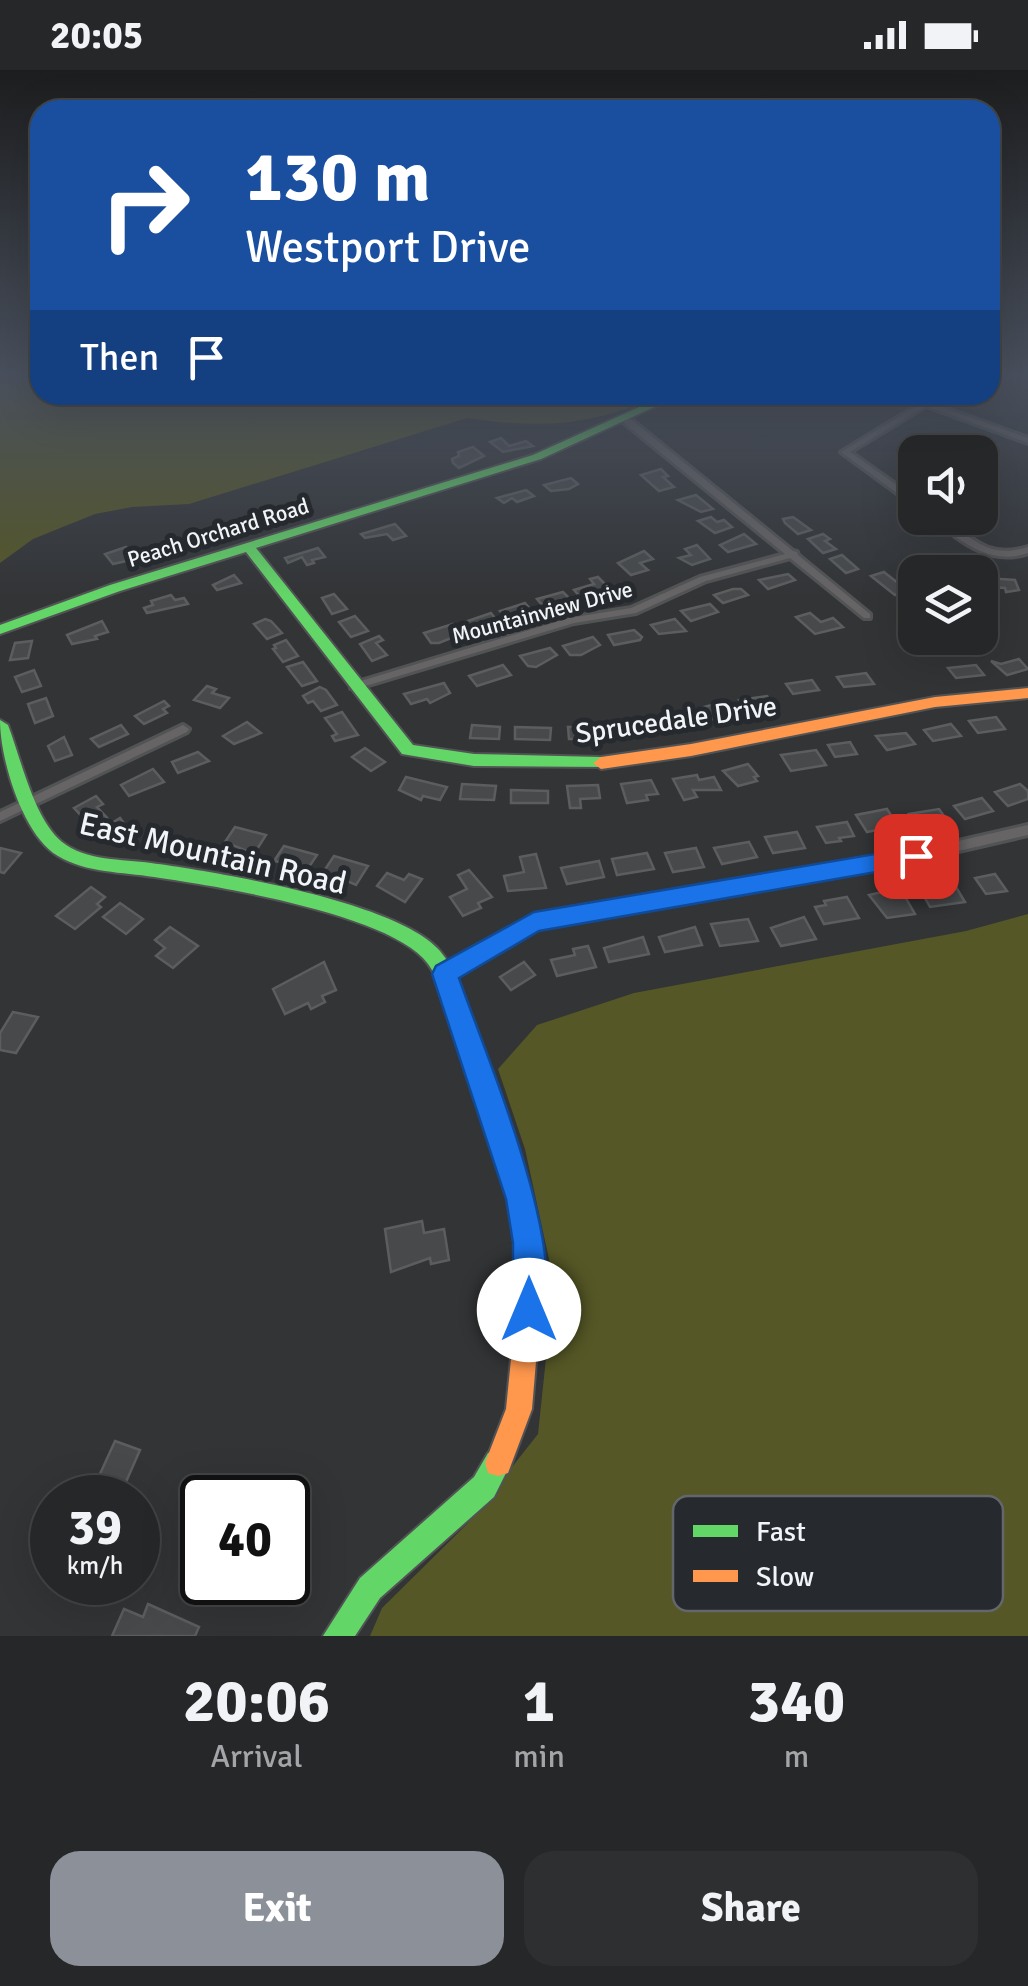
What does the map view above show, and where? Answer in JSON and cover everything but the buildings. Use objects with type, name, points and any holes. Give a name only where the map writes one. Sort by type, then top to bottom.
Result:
[{"type":"street","name":"Peach Orchard Road","points":[[0,630],[102,592],[552,450]]},
{"type":"street","points":[[664,450],[867,616]]},
{"type":"street","points":[[848,450],[845,452],[898,490]]},
{"type":"street","points":[[962,535],[992,556],[1018,555],[1028,550]]},
{"type":"street","name":"Sprucedale Drive","points":[[248,546],[408,750],[474,760],[605,762],[691,750],[935,702],[1028,693]]},
{"type":"street","name":"Mountainview Drive","points":[[355,686],[573,620],[633,611],[703,579],[794,554]]},
{"type":"street","name":"East Mountain Road","points":[[0,724],[30,804],[50,841],[71,856],[222,880],[380,922],[421,944],[445,974],[523,1209],[530,1290],[520,1399],[505,1451],[484,1487],[370,1588],[338,1636]]},
{"type":"street","points":[[0,817],[183,729]]},
{"type":"street","points":[[445,974],[534,922],[916,856],[1028,830]]},
{"type":"green space","points":[[0,450],[363,450],[189,504],[132,507],[95,514],[33,539],[0,563]]},
{"type":"green space","points":[[1028,914],[1028,1636],[370,1636],[382,1608],[467,1524],[538,1434],[554,1282],[525,1149],[498,1069],[537,1025],[634,993],[966,931]]},
{"type":"traffic: fast","points":[[0,630],[115,588],[552,450]]},
{"type":"traffic: fast","points":[[248,546],[408,750],[474,760],[601,763]]},
{"type":"traffic: fast","points":[[0,725],[36,819],[61,850],[97,863],[211,879],[291,896],[400,933],[424,947],[439,963],[463,1028]]},
{"type":"traffic: fast","points":[[338,1636],[370,1588],[484,1487],[498,1463]]},
{"type":"traffic: slow","points":[[601,763],[691,750],[935,702],[1028,693]]},
{"type":"traffic: slow","points":[[463,1028],[514,1173],[525,1219],[530,1290],[519,1409],[498,1463]]},
{"type":"route","points":[[529,1310],[530,1267],[521,1199],[445,974],[534,922],[916,856]]}]
